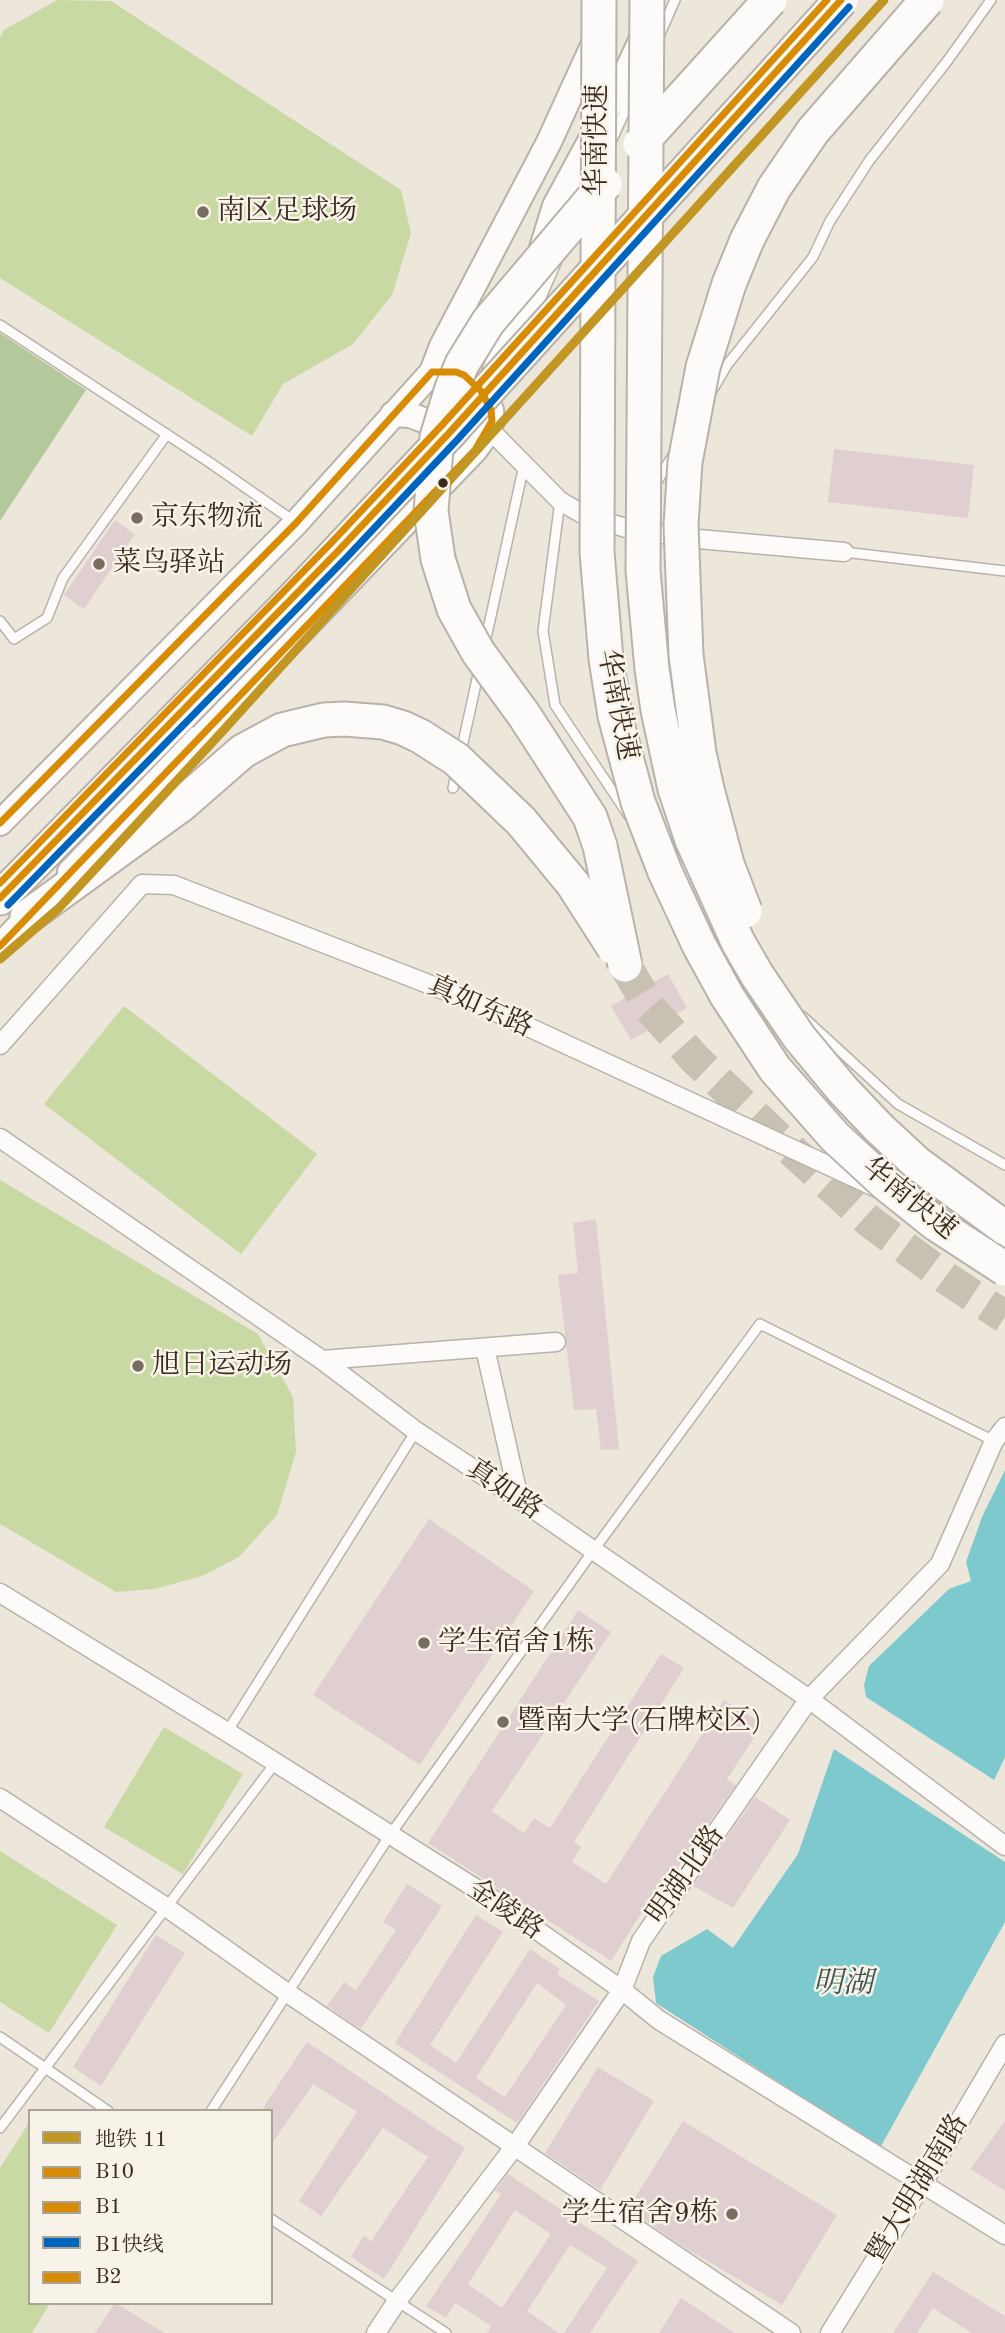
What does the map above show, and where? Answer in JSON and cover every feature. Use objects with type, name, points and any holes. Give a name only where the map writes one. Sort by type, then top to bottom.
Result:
[{"type":"highway","name":"华南快速","points":[[599,0],[597,552],[606,659],[615,716],[638,802],[665,872],[699,945],[727,996],[775,1069],[835,1137],[886,1184],[936,1224],[1005,1269]]},
{"type":"highway","name":"华南快速","points":[[647,0],[643,571],[658,710],[675,789],[692,841],[713,890],[757,975],[799,1037],[879,1128],[918,1164],[1005,1228]]},
{"type":"highway","points":[[27,917],[181,805],[243,751],[282,730],[324,720],[383,722],[421,736],[456,759],[521,821],[573,884],[625,965],[600,846],[590,817],[524,715],[478,652],[454,609],[445,584],[431,511],[431,485],[437,437],[462,364],[488,322],[580,211],[770,0]]},
{"type":"highway","points":[[0,898],[812,0]]},
{"type":"highway","points":[[0,866],[296,596],[450,432],[841,0]]},
{"type":"highway","points":[[818,1061],[740,899],[727,864],[699,753],[686,654],[681,536],[685,462],[703,367],[747,240],[761,212],[813,131],[927,0]]},
{"type":"main road","points":[[0,823],[296,523],[432,372],[442,346],[549,142],[614,0]]},
{"type":"main road","points":[[0,946],[475,450],[487,410],[494,372],[521,316],[555,206],[621,83],[660,0]]},
{"type":"main road","points":[[432,372],[456,372],[464,375],[487,410]]},
{"type":"main road","points":[[393,414],[423,419],[440,430],[450,449],[448,479]]},
{"type":"street","points":[[487,410],[524,464],[560,500],[584,515],[629,529],[698,539],[844,552]]},
{"type":"street","name":"真如东路","points":[[0,1045],[142,884],[174,885],[472,1001],[675,1097],[1005,1246]]},
{"type":"street","name":"真如路","points":[[0,1138],[322,1360],[416,1431],[809,1699],[1005,1846]]},
{"type":"street","points":[[322,1360],[556,1342]]},
{"type":"street","points":[[485,1348],[519,1499]]},
{"type":"street","name":"明湖北路","points":[[376,2333],[397,2301],[515,2146],[622,1990],[640,1941],[809,1699],[940,1564],[999,1434]]},
{"type":"street","name":"金陵路","points":[[0,1593],[276,1762],[494,1900],[622,1990],[659,2020],[1005,2235]]},
{"type":"street","points":[[0,1798],[166,1907],[286,1992],[791,2333]]},
{"type":"street","name":"暨大明湖南路","points":[[830,2333],[1005,2044]]},
{"type":"lane","points":[[487,410],[675,0]]},
{"type":"lane","points":[[629,529],[727,365],[813,257],[847,192],[990,0]]},
{"type":"lane","points":[[0,325],[296,523]]},
{"type":"lane","points":[[0,621],[14,639],[47,618],[63,578],[166,434]]},
{"type":"lane","points":[[453,788],[524,464]]},
{"type":"lane","points":[[560,500],[543,631],[555,705],[607,785],[692,904]]},
{"type":"lane","points":[[844,552],[1005,571]]},
{"type":"lane","points":[[700,914],[715,936],[786,1001]]},
{"type":"lane","points":[[796,1010],[898,1104],[1005,1165]]},
{"type":"lane","points":[[212,2109],[390,1835],[593,1551],[760,1324],[999,1434]]},
{"type":"lane","points":[[227,1732],[416,1431]]},
{"type":"lane","points":[[0,2128],[276,1762]]},
{"type":"lane","points":[[0,2037],[105,2109]]},
{"type":"lane","points":[[273,2220],[446,2333]]},
{"type":"green space","name":"南区足球场","points":[[57,0],[111,1],[401,190],[411,233],[392,295],[353,344],[283,384],[252,436],[0,278],[0,37],[4,30]]},
{"type":"green space","points":[[0,333],[86,390],[0,521]]},
{"type":"green space","points":[[124,1006],[317,1154],[241,1254],[44,1104]]},
{"type":"green space","name":"旭日运动场","points":[[0,1180],[258,1334],[293,1397],[296,1452],[277,1515],[239,1557],[202,1576],[154,1589],[116,1592],[0,1524]]},
{"type":"green space","points":[[164,1727],[243,1774],[183,1874],[104,1827]]},
{"type":"green space","points":[[0,1851],[117,1925],[49,2033],[0,2002]]},
{"type":"green space","points":[[28,2124],[28,2305],[49,2305],[32,2333],[0,2333],[0,2168]]},
{"type":"water","points":[[1005,1470],[1005,1757],[994,1780],[866,1697],[864,1685],[869,1666],[949,1589],[971,1581],[966,1562],[982,1517]]},
{"type":"water","name":"明湖","points":[[834,1749],[1005,1862],[1005,1922],[880,2148],[656,2003],[653,1977],[661,1956],[707,1929],[733,1948],[798,1854]]},
{"type":"building","points":[[834,449],[974,465],[968,518],[828,502]]},
{"type":"building","name":"菜鸟驿站","points":[[115,520],[135,534],[84,609],[64,595]]},
{"type":"building","points":[[668,974],[687,1008],[631,1040],[611,1006]]},
{"type":"building","points":[[596,1219],[619,1449],[601,1450],[596,1409],[574,1410],[558,1275],[578,1273],[573,1223]]},
{"type":"building","name":"学生宿舍1栋","points":[[429,1519],[534,1591],[420,1765],[313,1695]]},
{"type":"building","points":[[578,1610],[611,1632],[492,1811],[524,1833],[534,1818],[550,1828],[661,1654],[684,1668],[574,1842],[581,1847],[572,1862],[606,1884],[724,1700],[763,1724],[727,1779],[736,1785],[673,1874],[668,1871],[611,1961],[428,1843]]},
{"type":"building","points":[[755,1797],[790,1820],[733,1908],[693,1886]]},
{"type":"building","points":[[407,1884],[442,1906],[361,2029],[327,2006],[344,1982],[356,1990],[396,1930],[383,1922]]},
{"type":"building","points":[[476,1915],[503,1932],[430,2045],[456,2063],[530,1949],[560,1969],[557,1974],[599,2001],[517,2123],[395,2043]],"holes":[[[537,1983],[566,2005],[505,2097],[476,2078]]]},
{"type":"building","points":[[156,1935],[185,1953],[101,2086],[73,2067]]},
{"type":"building","points":[[307,2042],[465,2148],[384,2279],[351,2257],[364,2235],[371,2241],[428,2157],[383,2128],[321,2216],[299,2201],[357,2112],[313,2084],[273,2142],[273,2109],[262,2109]]},
{"type":"building","points":[[598,2067],[654,2101],[600,2190],[545,2153]]},
{"type":"building","name":"学生宿舍9栋","points":[[683,2121],[837,2215],[782,2305],[684,2247],[628,2209]]},
{"type":"building","points":[[1005,2121],[1005,2191],[970,2169]]},
{"type":"building","points":[[508,2174],[638,2261],[590,2333],[564,2333],[607,2268],[570,2245],[527,2311],[559,2333],[487,2333],[491,2326],[455,2303],[446,2318],[426,2306],[501,2194],[495,2191]],"holes":[[[515,2210],[551,2234],[502,2308],[468,2284]]]},
{"type":"building","points":[[933,2272],[1005,2316],[1005,2333],[972,2333],[933,2308],[917,2333],[893,2333]]},
{"type":"building","points":[[681,2298],[735,2333],[659,2333]]},
{"type":"building","points":[[114,2305],[118,2305],[165,2333],[95,2333]]},
{"type":"tunnel","points":[[625,965],[650,1008],[695,1059],[774,1134],[869,1221],[946,1278],[1005,1317]]},
{"type":"metro line","name":"11","points":[[0,959],[59,908],[220,734],[884,0]]},
{"type":"transit line","name":"B2","points":[[0,883],[442,425],[827,0]]},
{"type":"transit line","name":"B1","points":[[0,898],[340,549],[450,432],[841,0]]},
{"type":"transit line","name":"B1快线","points":[[8,905],[348,556],[458,439],[849,7]]},
{"type":"transit line","name":"B10","points":[[0,823],[296,523],[432,372],[456,372],[464,375],[481,391],[491,410],[492,421],[475,450],[0,946]]},
{"type":"place","name":"南区足球场","points":[[203,212]]},
{"type":"place","name":"京东物流","points":[[137,518]]},
{"type":"place","name":"菜鸟驿站","points":[[99,564]]},
{"type":"place","name":"旭日运动场","points":[[138,1366]]},
{"type":"place","name":"学生宿舍1栋","points":[[424,1643]]},
{"type":"place","name":"暨南大学(石牌校区)","points":[[503,1722]]},
{"type":"place","name":"学生宿舍9栋","points":[[732,2214]]}]
